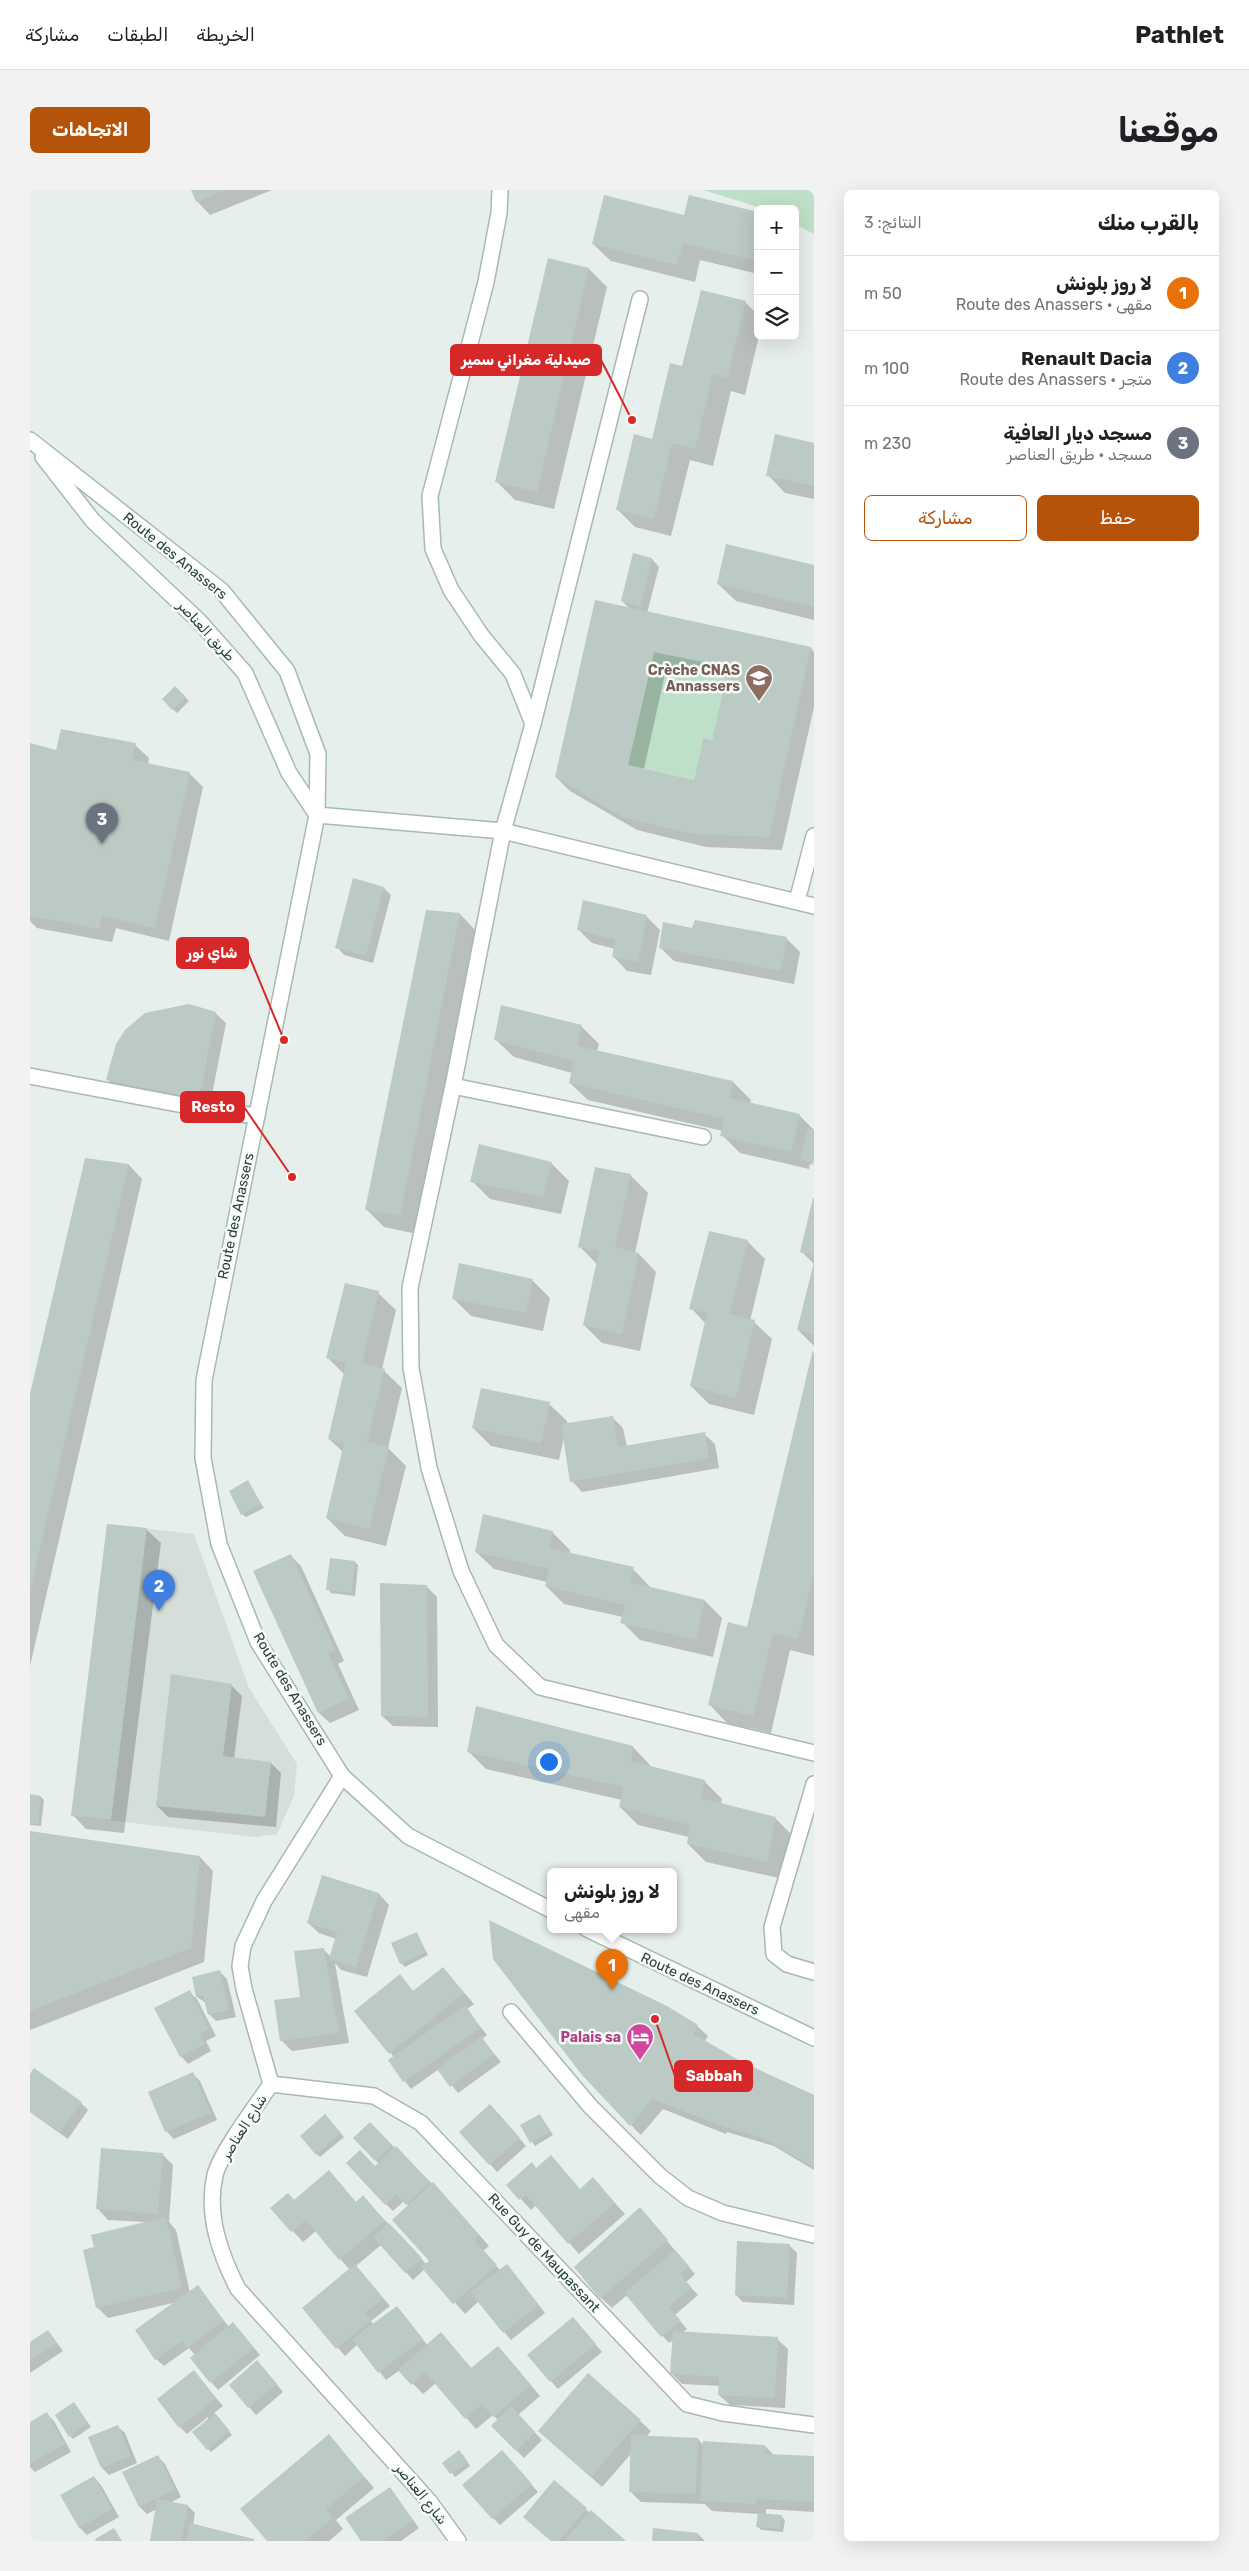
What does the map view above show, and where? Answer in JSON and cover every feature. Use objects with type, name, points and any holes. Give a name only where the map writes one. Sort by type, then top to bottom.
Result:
[{"type":"street","points":[[500,190],[499,213],[486,282],[430,496],[433,549],[451,590],[481,635],[514,674],[533,724]]},
{"type":"street","points":[[640,299],[533,724],[503,831],[453,1086],[410,1288],[411,1368],[429,1468],[458,1562],[496,1646],[540,1687],[814,1753]]},
{"type":"street","name":"طريق العناصر","points":[[30,440],[93,521],[199,621],[246,673],[289,773],[317,815]]},
{"type":"street","name":"Route des Anassers","points":[[30,440],[222,591],[287,671],[318,754],[317,815],[204,1380],[203,1458],[219,1544],[258,1642],[342,1776],[408,1836],[547,1908]]},
{"type":"street","points":[[317,815],[503,831],[814,906]]},
{"type":"street","points":[[797,901],[814,836]]},
{"type":"street","points":[[30,1076],[199,1108],[257,1116]]},
{"type":"street","points":[[453,1086],[703,1137]]},
{"type":"street","name":"شارع العناصر","points":[[342,1776],[264,1901],[243,1946],[240,1966],[244,1989],[271,2084],[230,2145],[215,2175],[213,2217],[222,2258],[238,2289],[429,2501],[458,2541]]},
{"type":"street","points":[[814,1784],[772,1927],[774,1954],[787,1964],[814,1972]]},
{"type":"street","name":"Route des Anassers","points":[[595,1933],[814,2038]]},
{"type":"street","points":[[511,2012],[590,2106],[660,2176],[688,2198],[723,2213],[814,2235]]},
{"type":"street","name":"Rue Guy de Maupassant","points":[[271,2084],[374,2096],[421,2123],[687,2404],[723,2414],[814,2425]]},
{"type":"shaded area","points":[[107,1524],[194,1534],[249,1688],[297,1764],[294,1796],[277,1834],[255,1837],[71,1816]]},
{"type":"green space","points":[[703,190],[814,190],[814,234],[799,226],[799,205],[754,206]]},
{"type":"green space","points":[[654,652],[728,667],[712,740],[703,738],[694,780],[628,765]]},
{"type":"building","points":[[191,190],[225,190],[196,202]]},
{"type":"building","points":[[604,195],[684,215],[689,195],[754,211],[754,260],[683,243],[677,265],[592,244]]},
{"type":"building","points":[[548,258],[589,268],[537,492],[495,482]]},
{"type":"building","points":[[701,290],[746,301],[727,378],[713,374],[695,449],[672,443],[654,519],[616,510],[634,434],[652,439],[670,363],[682,366]]},
{"type":"building","points":[[775,434],[814,443],[814,486],[766,476]]},
{"type":"building","points":[[726,544],[814,565],[814,607],[717,584]]},
{"type":"building","points":[[633,553],[652,558],[640,607],[621,601]]},
{"type":"building","name":"Crèche CNAS Annassers","points":[[595,600],[811,647],[769,837],[692,834],[622,817],[555,777]],"holes":[[[654,652],[728,667],[712,740],[703,738],[694,780],[628,765]]]},
{"type":"building","points":[[175,686],[186,697],[172,710],[162,699]]},
{"type":"building","points":[[61,729],[136,743],[132,760],[190,772],[155,928],[102,916],[99,929],[30,916],[30,743],[56,750]]},
{"type":"building","points":[[353,878],[384,887],[366,956],[335,948]]},
{"type":"building","points":[[583,900],[647,915],[638,962],[612,957],[615,940],[577,930]]},
{"type":"building","points":[[426,910],[460,913],[400,1216],[365,1210]]},
{"type":"building","points":[[695,920],[787,937],[781,971],[659,948],[663,922],[692,928]]},
{"type":"building","points":[[189,1004],[216,1012],[199,1100],[106,1080],[116,1044],[125,1030],[145,1013]]},
{"type":"building","points":[[501,1005],[582,1025],[577,1046],[733,1081],[730,1098],[800,1114],[791,1152],[720,1136],[724,1119],[569,1083],[574,1061],[494,1040]]},
{"type":"building","points":[[808,1128],[814,1130],[814,1163],[800,1159]]},
{"type":"building","points":[[479,1144],[552,1162],[543,1197],[470,1182]]},
{"type":"building","points":[[85,1158],[129,1164],[30,1591],[30,1394]]},
{"type":"building","points":[[595,1167],[631,1174],[615,1247],[639,1253],[622,1334],[583,1325],[599,1251],[578,1247]]},
{"type":"building","points":[[814,1198],[814,1256],[800,1252]]},
{"type":"building","points":[[709,1231],[748,1240],[730,1314],[755,1320],[736,1398],[690,1386],[707,1313],[689,1309]]},
{"type":"building","points":[[814,1262],[814,1335],[797,1330]]},
{"type":"building","points":[[459,1263],[533,1279],[526,1313],[452,1299]]},
{"type":"building","points":[[345,1283],[379,1291],[362,1363],[385,1369],[367,1442],[389,1447],[369,1529],[326,1518],[344,1443],[328,1439],[346,1363],[326,1358]]},
{"type":"building","points":[[813,1349],[814,1573],[798,1639],[773,1633],[753,1716],[708,1705],[728,1622],[747,1627]]},
{"type":"building","points":[[481,1388],[550,1402],[541,1443],[472,1428]]},
{"type":"building","points":[[613,1416],[618,1447],[705,1432],[709,1458],[570,1482],[561,1424]]},
{"type":"building","points":[[248,1480],[261,1504],[241,1515],[229,1491]]},
{"type":"building","points":[[483,1514],[553,1531],[549,1548],[634,1567],[630,1582],[705,1600],[696,1640],[620,1623],[625,1605],[545,1586],[549,1569],[475,1552]]},
{"type":"building","points":[[107,1524],[147,1528],[111,1820],[71,1816]]},
{"type":"building","points":[[291,1554],[335,1650],[328,1653],[349,1699],[318,1713],[253,1571]]},
{"type":"building","points":[[330,1558],[355,1561],[352,1593],[326,1590]]},
{"type":"building","points":[[380,1583],[427,1585],[428,1717],[381,1716]]},
{"type":"building","points":[[171,1674],[232,1684],[223,1756],[271,1762],[265,1817],[156,1806]]},
{"type":"building","points":[[476,1706],[633,1746],[631,1761],[705,1780],[701,1798],[776,1817],[767,1862],[687,1844],[690,1825],[619,1807],[623,1787],[467,1752]]},
{"type":"building","points":[[30,1794],[41,1796],[38,1824],[30,1823]]},
{"type":"building","points":[[30,1831],[200,1856],[191,1948],[30,2011]]},
{"type":"building","points":[[322,1875],[379,1893],[356,1967],[329,1959],[337,1932],[307,1923]]},
{"type":"building","points":[[489,1920],[667,2006],[698,2025],[692,2033],[742,2062],[814,2095],[814,2168],[765,2139],[716,2124],[652,2099],[630,2126],[582,2075],[493,1959]]},
{"type":"building","points":[[417,1932],[426,1952],[400,1964],[391,1943]]},
{"type":"building","points":[[324,1948],[339,2033],[280,2041],[274,2000],[300,1997],[294,1951]]},
{"type":"building","points":[[443,1967],[464,1993],[389,2054],[354,2011],[400,1974],[413,1991]]},
{"type":"building","points":[[220,1970],[229,2010],[208,2015],[203,1996],[196,1997],[192,1977]]},
{"type":"building","points":[[190,1990],[209,2029],[200,2034],[205,2044],[180,2057],[154,2008]]},
{"type":"building","points":[[465,2005],[481,2028],[403,2082],[388,2060]]},
{"type":"building","points":[[481,2036],[494,2054],[450,2087],[437,2069]]},
{"type":"building","points":[[34,2068],[82,2102],[60,2132],[30,2111],[30,2074]]},
{"type":"building","points":[[193,2072],[211,2113],[165,2132],[148,2092]]},
{"type":"building","points":[[490,2104],[520,2138],[489,2165],[459,2132]]},
{"type":"building","points":[[325,2114],[341,2133],[316,2155],[300,2136]]},
{"type":"building","points":[[540,2114],[550,2132],[530,2143],[520,2125]]},
{"type":"building","points":[[370,2122],[392,2145],[375,2161],[353,2138]]},
{"type":"building","points":[[396,2146],[430,2182],[406,2205],[396,2194],[385,2205],[346,2163],[360,2150],[375,2166]]},
{"type":"building","points":[[101,2148],[163,2153],[158,2214],[96,2209]]},
{"type":"building","points":[[551,2155],[580,2189],[593,2177],[615,2203],[568,2244],[526,2195],[519,2200],[506,2185],[532,2162],[536,2168]]},
{"type":"building","points":[[329,2170],[356,2202],[363,2195],[385,2221],[339,2260],[306,2220],[291,2232],[270,2208],[288,2193],[294,2200]]},
{"type":"building","points":[[433,2182],[479,2235],[474,2240],[497,2265],[453,2304],[421,2267],[429,2261],[392,2220]]},
{"type":"building","points":[[640,2207],[668,2240],[600,2299],[574,2267]]},
{"type":"building","points":[[166,2217],[182,2288],[96,2308],[83,2250],[94,2247],[91,2235]]},
{"type":"building","points":[[389,2223],[422,2258],[405,2273],[373,2237]]},
{"type":"building","points":[[737,2241],[790,2244],[787,2298],[735,2295]]},
{"type":"building","points":[[675,2250],[689,2266],[680,2274],[691,2287],[669,2307],[681,2321],[661,2337],[624,2293]]},
{"type":"building","points":[[355,2264],[383,2298],[365,2313],[371,2320],[336,2349],[302,2308]]},
{"type":"building","points":[[507,2264],[539,2305],[503,2333],[470,2292]]},
{"type":"building","points":[[198,2285],[224,2321],[187,2348],[182,2341],[155,2360],[135,2330]]},
{"type":"building","points":[[397,2306],[423,2339],[378,2373],[352,2339]]},
{"type":"building","points":[[573,2317],[596,2344],[550,2382],[527,2355]]},
{"type":"building","points":[[233,2322],[254,2348],[210,2383],[190,2358]]},
{"type":"building","points":[[48,2330],[57,2343],[30,2361],[30,2342]]},
{"type":"building","points":[[673,2331],[778,2337],[775,2398],[718,2395],[719,2377],[670,2374]]},
{"type":"building","points":[[441,2332],[471,2368],[498,2346],[531,2385],[493,2417],[482,2404],[465,2419],[425,2372],[411,2385],[398,2370]]},
{"type":"building","points":[[257,2360],[277,2384],[248,2408],[229,2385]]},
{"type":"building","points":[[194,2370],[216,2398],[179,2428],[157,2399]]},
{"type":"building","points":[[588,2373],[641,2420],[591,2477],[538,2431]]},
{"type":"building","points":[[74,2402],[88,2423],[69,2437],[55,2415]]},
{"type":"building","points":[[511,2406],[535,2432],[516,2451],[491,2426]]},
{"type":"building","points":[[47,2412],[65,2444],[30,2464],[30,2422]]},
{"type":"building","points":[[215,2413],[230,2431],[207,2450],[192,2432]]},
{"type":"building","points":[[118,2425],[131,2456],[101,2468],[88,2437]]},
{"type":"building","points":[[329,2434],[364,2477],[326,2509],[333,2518],[305,2541],[267,2541],[240,2509]]},
{"type":"building","points":[[631,2435],[698,2438],[696,2494],[629,2492]]},
{"type":"building","points":[[703,2441],[765,2445],[765,2454],[814,2456],[814,2502],[756,2499],[756,2504],[700,2501]]},
{"type":"building","points":[[459,2450],[468,2462],[450,2474],[442,2463]]},
{"type":"building","points":[[502,2450],[532,2484],[492,2519],[462,2485]]},
{"type":"building","points":[[158,2455],[175,2490],[139,2507],[122,2472]]},
{"type":"building","points":[[94,2476],[112,2509],[79,2528],[60,2495]]},
{"type":"building","points":[[554,2480],[587,2508],[559,2541],[551,2541],[523,2517]]},
{"type":"building","points":[[390,2487],[413,2520],[383,2541],[361,2541],[345,2518]]},
{"type":"building","points":[[157,2499],[188,2505],[182,2541],[150,2541]]},
{"type":"building","points":[[591,2510],[626,2541],[564,2541]]},
{"type":"building","points":[[758,2513],[782,2515],[780,2529],[756,2527]]},
{"type":"building","points":[[190,2523],[254,2539],[254,2541],[186,2541]]},
{"type":"building","points":[[114,2528],[122,2541],[96,2541],[95,2539]]},
{"type":"building","points":[[653,2528],[698,2533],[697,2541],[652,2541]]},
{"type":"place","name":"صيدلية مغراني سمير","points":[[632,420]]},
{"type":"place","name":"Crèche CNAS Annassers","points":[[759,702]]},
{"type":"place","name":"مسجد ديار العافية","points":[[102,844]]},
{"type":"place","name":"شاي نور","points":[[284,1040]]},
{"type":"place","name":"Resto","points":[[292,1177]]},
{"type":"place","name":"Renault Dacia","points":[[159,1611]]},
{"type":"place","name":"لا روز بلونش","points":[[612,1990]]},
{"type":"place","name":"Sabbah","points":[[655,2019]]},
{"type":"place","name":"Palais sa","points":[[640,2061]]}]
